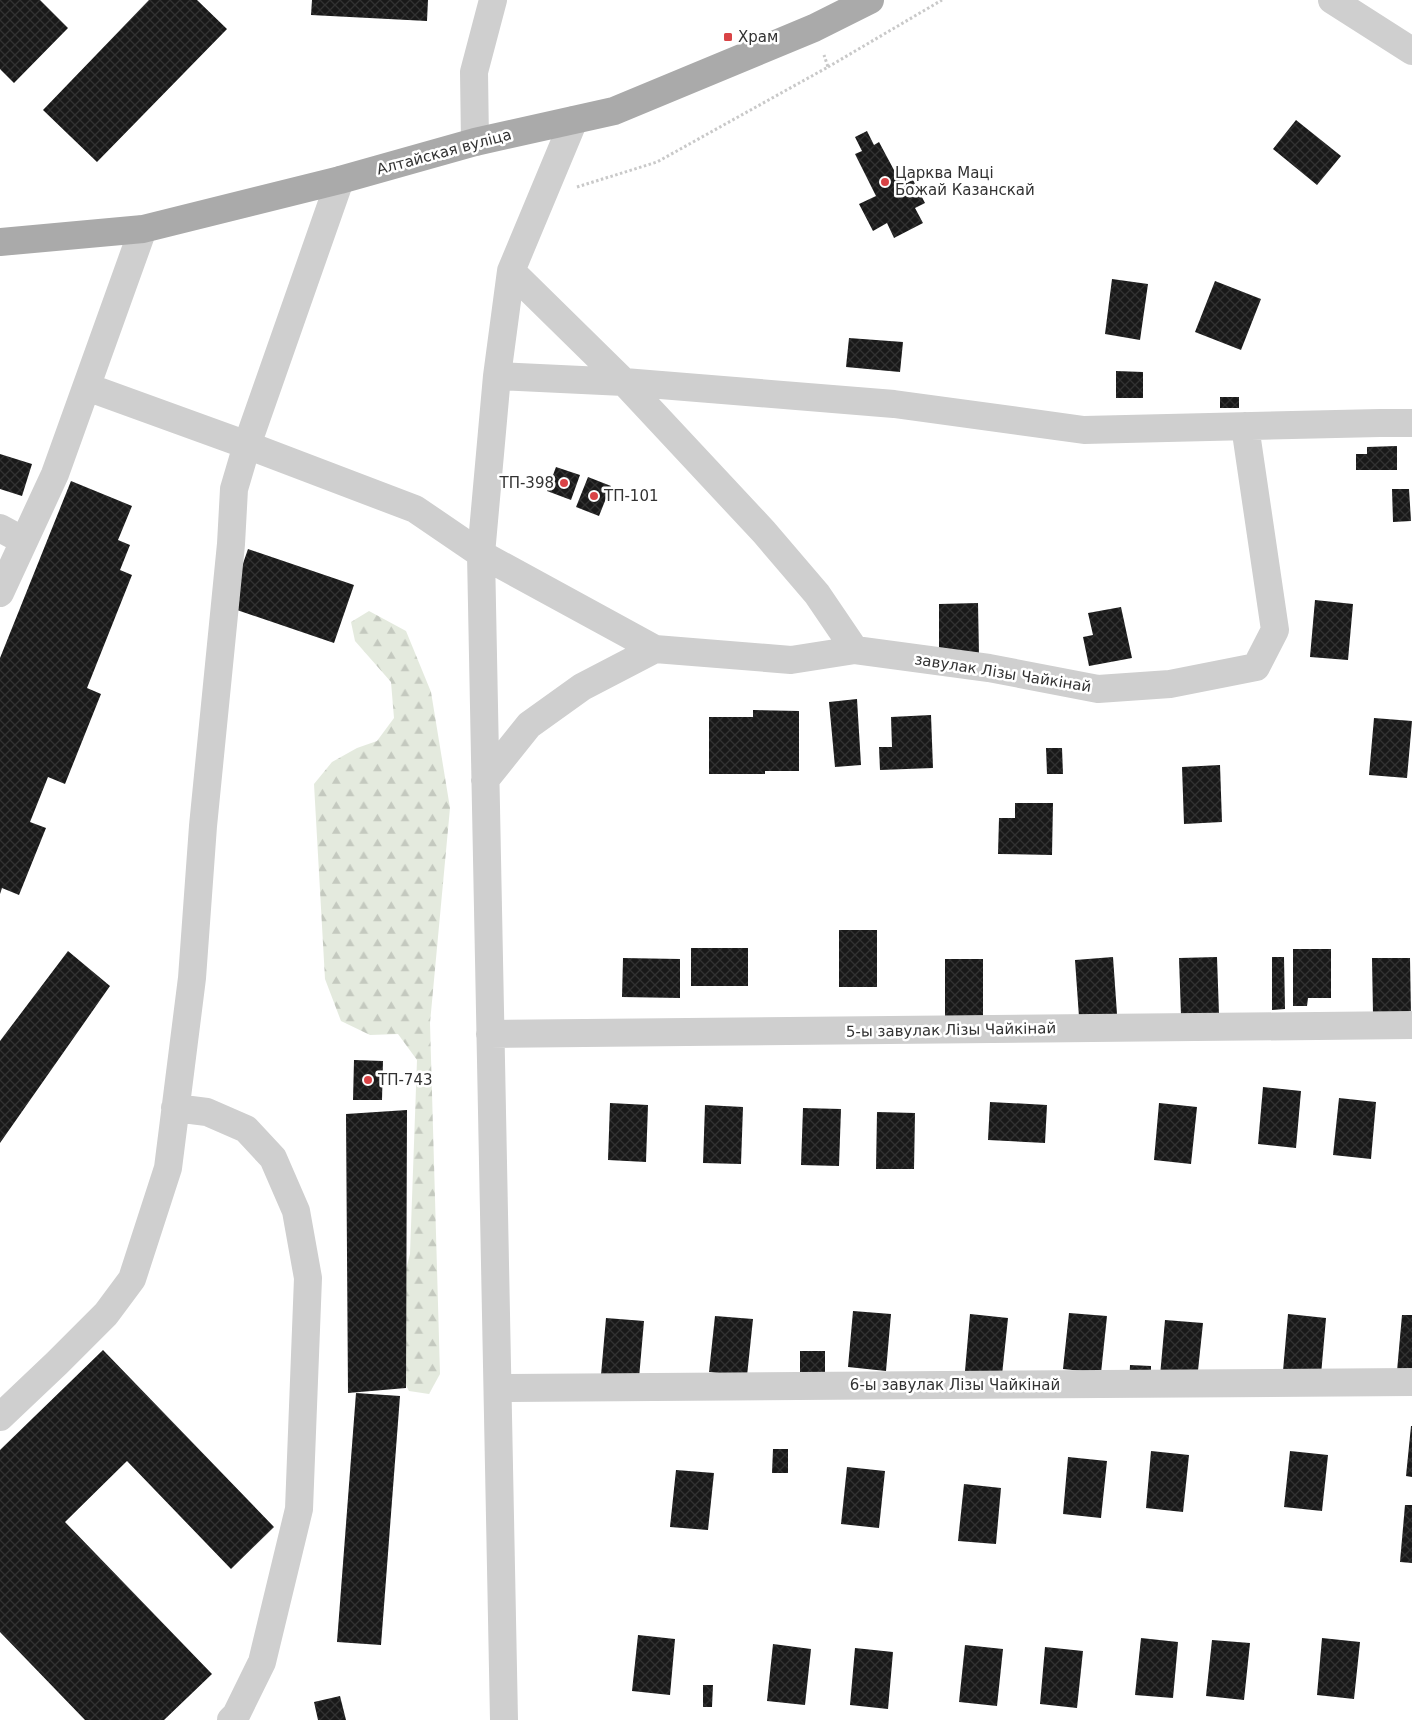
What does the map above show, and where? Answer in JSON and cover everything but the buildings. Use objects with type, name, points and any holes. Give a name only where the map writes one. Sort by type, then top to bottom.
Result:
[{"type":"main road","name":"Алтайская вуліца","points":[[0,242],[143,229],[340,180],[475,142],[614,112],[814,28],[870,0]]},
{"type":"street","points":[[475,142],[474,72],[493,0]]},
{"type":"street","points":[[1332,0],[1412,52]]},
{"type":"street","points":[[504,1720],[481,554],[497,376],[511,271],[574,120]]},
{"type":"street","points":[[0,1417],[106,1314],[132,1278],[168,1168],[192,978],[203,826],[231,544],[234,490],[247,445],[340,180]]},
{"type":"street","points":[[0,592],[56,474],[143,229]]},
{"type":"street","points":[[87,387],[415,508],[481,554],[655,650],[791,660],[855,650],[817,594],[764,532],[624,382],[511,271]]},
{"type":"street","points":[[497,376],[624,382],[894,404],[1084,430],[1380,422],[1412,423]]},
{"type":"street","name":"завулак Лізы Чайкінай","points":[[855,650],[990,668],[1098,689],[1170,684],[1256,667],[1275,630],[1245,426]]},
{"type":"street","points":[[0,528],[24,541]]},
{"type":"street","points":[[485,780],[528,726],[582,686],[655,650]]},
{"type":"street","name":"5-ы завулак Лізы Чайкінай","points":[[490,1034],[1412,1025]]},
{"type":"street","points":[[175,1108],[207,1112],[246,1129],[273,1158],[296,1211],[308,1278],[300,1509],[262,1662],[236,1715],[231,1720]]},
{"type":"street","name":"6-ы завулак Лізы Чайкінай","points":[[498,1388],[1412,1382]]},
{"type":"path","points":[[541,199],[657,162],[828,67],[942,0]]},
{"type":"path","points":[[814,28],[828,67]]},
{"type":"green space","points":[[369,611],[406,631],[431,692],[450,808],[430,1023],[440,1374],[429,1394],[409,1391],[397,1368],[395,1312],[410,1254],[417,1060],[398,1034],[370,1035],[341,1021],[325,979],[314,784],[332,762],[357,748],[377,741],[394,718],[391,682],[355,641],[351,622]]},
{"type":"place","name":"Храм","points":[[728,37]]},
{"type":"place","name":"Царква Маці Божай Казанскай","points":[[885,182]]},
{"type":"place","name":"ТП-398","points":[[564,483]]},
{"type":"place","name":"ТП-101","points":[[594,496]]},
{"type":"place","name":"ТП-743","points":[[368,1080]]}]
